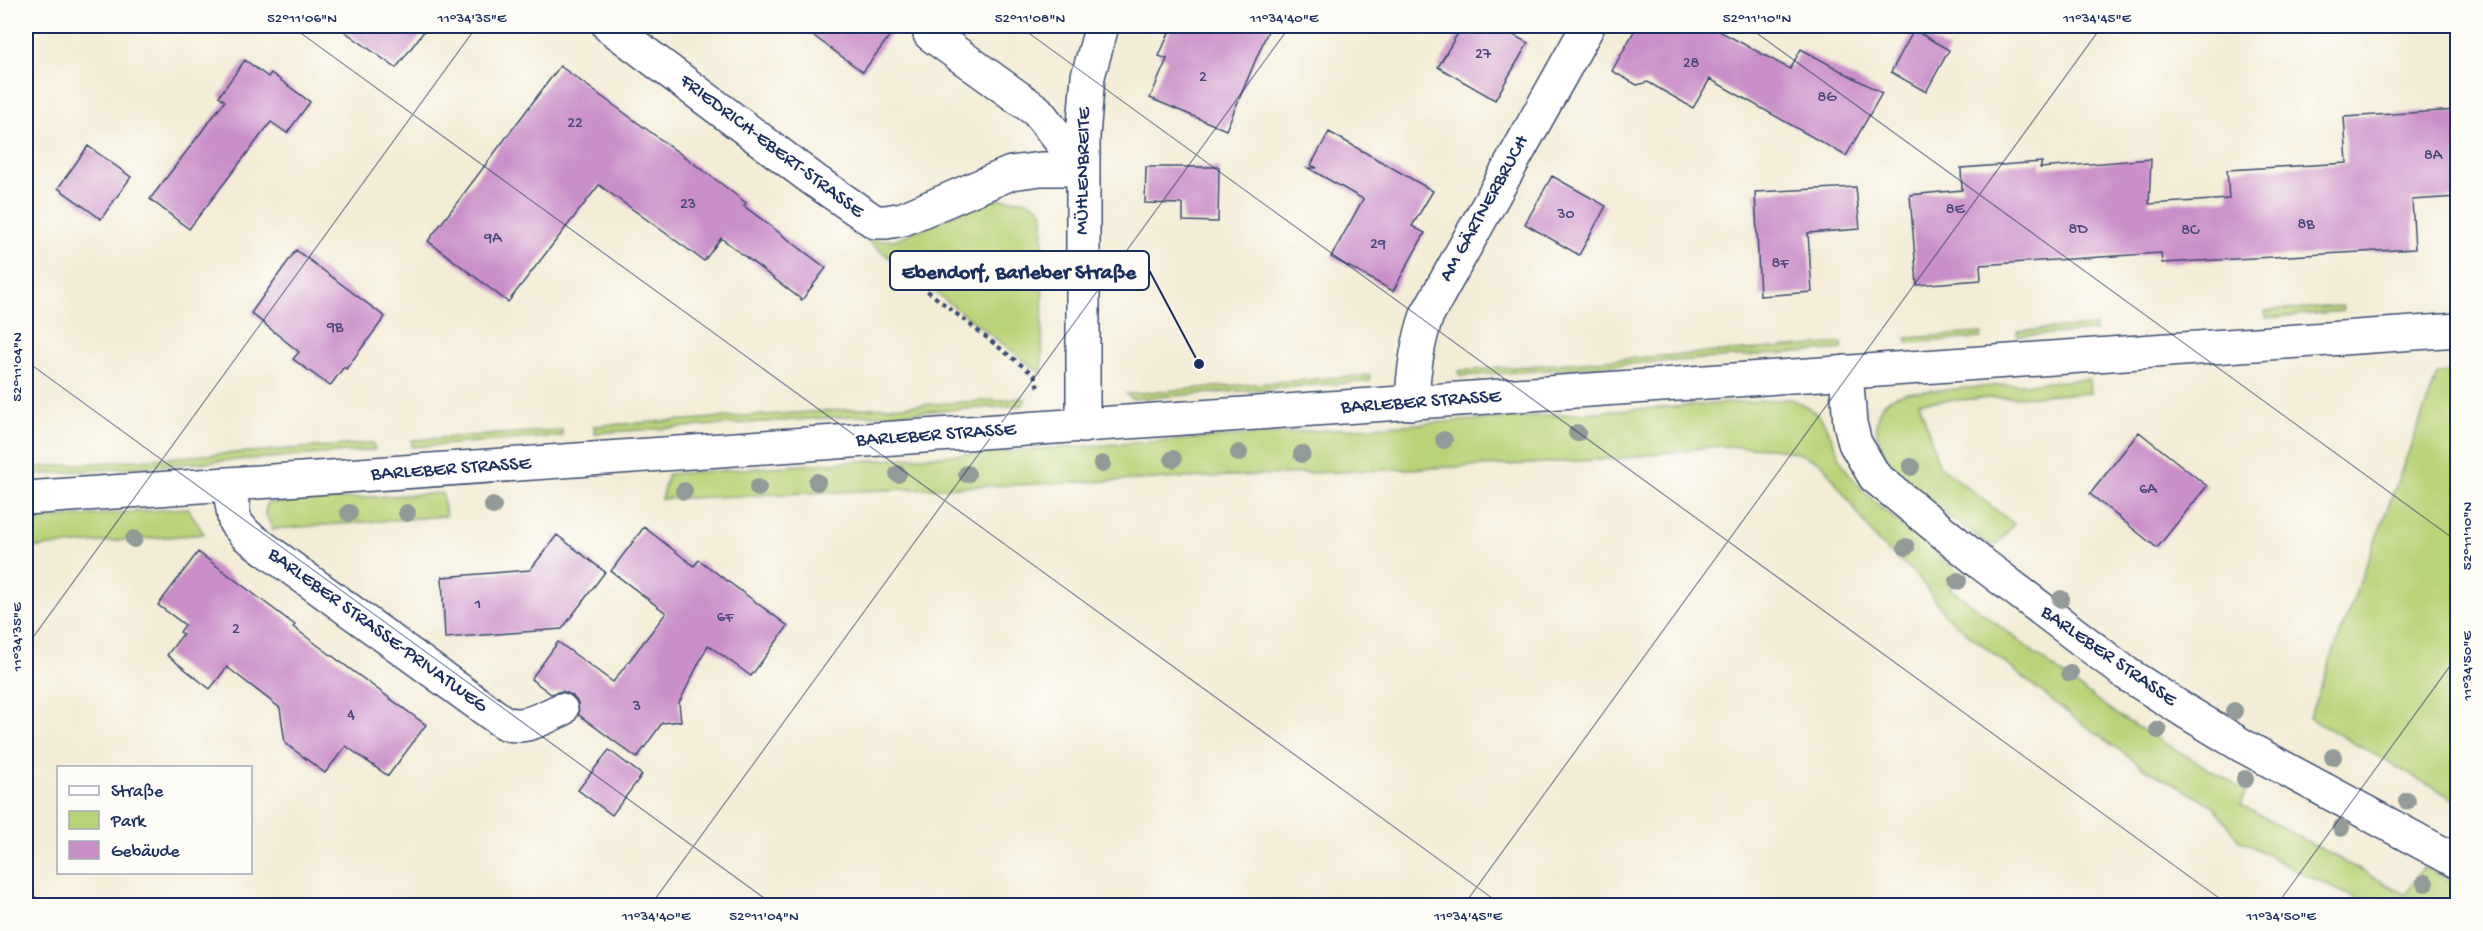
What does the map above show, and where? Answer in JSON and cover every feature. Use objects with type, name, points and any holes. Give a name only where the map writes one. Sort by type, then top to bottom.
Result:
[{"type":"main road","name":"FRIEDRICH-EBERT-STRASSE","points":[[609,26],[814,180],[875,222],[903,219],[1011,173],[1041,169],[1083,169]]},
{"type":"main road","name":"MÜHLENBREITE","points":[[1083,426],[1083,136],[1088,76],[1102,26]]},
{"type":"main road","name":"AM GÄRTNERBRUCH","points":[[1412,403],[1414,365],[1427,315],[1588,26]]},
{"type":"main road","points":[[930,34],[1036,111],[1083,169]]},
{"type":"main road","name":"BARLEBER STRASSE","points":[[26,498],[2457,330]]},
{"type":"main road","name":"BARLEBER STRASSE","points":[[1846,372],[1850,423],[1855,443],[1870,471],[1880,482],[1981,563],[2118,667],[2185,711],[2243,746],[2457,862]]},
{"type":"main road","name":"BARLEBER STRASSE-PRIVATWEG","points":[[230,485],[235,522],[246,535],[503,722],[513,726],[524,725],[561,710]]},
{"type":"path","points":[[884,256],[1034,375],[1039,389]]},
{"type":"green space","points":[[1018,199],[1029,202],[1043,212],[1042,374],[864,238],[881,241],[897,239],[986,201]]},
{"type":"green space","points":[[2342,306],[2343,311],[2266,318],[2265,311]]},
{"type":"green space","points":[[2095,326],[2095,331],[2017,336],[2017,331]]},
{"type":"green space","points":[[1982,333],[1981,338],[1908,343],[1906,338]]},
{"type":"green space","points":[[1842,343],[1842,349],[1460,376],[1458,371]]},
{"type":"green space","points":[[2458,372],[2457,801],[2309,718],[2438,373]]},
{"type":"green space","points":[[1370,375],[1370,381],[1132,399],[1126,394]]},
{"type":"green space","points":[[2089,379],[2090,393],[1919,402],[1939,465],[2014,524],[1997,545],[1988,544],[1916,491],[1899,474],[1886,456],[1878,438],[1879,412],[1886,402],[1901,394]]},
{"type":"green space","points":[[1025,398],[1023,405],[595,433],[594,426]]},
{"type":"green space","points":[[1791,399],[1806,406],[1825,424],[1845,467],[1865,492],[1960,574],[1950,588],[2075,684],[2119,716],[2246,791],[2241,805],[2406,895],[2422,867],[2457,884],[2457,905],[2369,905],[2238,839],[2214,806],[2146,769],[2073,717],[1946,616],[1917,575],[1878,542],[1822,463],[1798,453],[1772,448],[1717,446],[1625,458],[1530,464],[661,499],[668,474]]},
{"type":"green space","points":[[562,430],[562,436],[412,447],[412,440]]},
{"type":"green space","points":[[373,443],[375,450],[26,475],[26,468]]},
{"type":"green space","points":[[442,493],[446,516],[273,529],[265,513],[267,503]]},
{"type":"green space","points":[[188,508],[204,534],[26,548],[26,520]]},
{"type":"building","points":[[337,26],[428,26],[396,68]]},
{"type":"building","points":[[800,26],[897,26],[863,72]]},
{"type":"building","points":[[1172,26],[1270,26],[1226,130],[1150,98],[1167,59],[1159,56]]},
{"type":"building","points":[[1462,26],[1497,26],[1528,43],[1495,100],[1438,67]]},
{"type":"building","points":[[1637,26],[1710,26],[1790,69],[1801,49],[1882,93],[1846,156],[1710,79],[1693,108],[1648,82],[1637,85],[1612,71]]},
{"type":"building","points":[[1914,30],[1949,50],[1926,92],[1891,72]]},
{"type":"building","points":[[245,60],[268,77],[271,73],[310,102],[287,133],[271,122],[189,229],[150,199],[225,101],[219,96]]},
{"type":"building","points":[[560,66],[719,182],[746,203],[744,206],[826,268],[802,300],[721,238],[704,261],[599,185],[508,302],[428,241]]},
{"type":"building","points":[[2457,110],[2457,197],[2412,200],[2415,249],[2162,263],[2161,253],[1980,265],[1981,280],[1917,285],[1910,195],[1962,190],[1961,168],[2042,162],[2040,168],[2151,159],[2149,204],[2229,199],[2227,170],[2347,163],[2344,117]]},
{"type":"building","points":[[1329,132],[1433,191],[1412,226],[1425,233],[1393,291],[1331,257],[1363,199],[1308,168],[1317,168],[1311,165]]},
{"type":"building","points":[[88,146],[131,177],[101,219],[58,188]]},
{"type":"building","points":[[1146,167],[1219,167],[1218,222],[1183,221],[1183,204],[1145,203]]},
{"type":"building","points":[[1552,176],[1606,206],[1579,255],[1525,224]]},
{"type":"building","points":[[1856,187],[1860,229],[1808,233],[1812,292],[1760,296],[1755,192]]},
{"type":"building","points":[[296,250],[385,317],[346,369],[344,367],[330,386],[293,359],[299,352],[251,313]]},
{"type":"building","points":[[2139,432],[2207,486],[2157,548],[2090,494]]},
{"type":"building","points":[[644,527],[694,566],[699,560],[788,626],[751,676],[708,645],[679,703],[681,721],[662,723],[637,758],[579,715],[578,703],[572,695],[562,691],[551,694],[531,679],[558,642],[613,682],[666,613],[611,571]]},
{"type":"building","points":[[557,535],[605,572],[562,629],[445,638],[442,577],[530,570]]},
{"type":"building","points":[[198,552],[295,625],[293,627],[426,725],[388,776],[346,746],[325,773],[285,743],[280,708],[227,667],[210,689],[167,655],[183,634],[180,632],[185,625],[158,605]]},
{"type":"building","points":[[609,750],[642,775],[612,815],[578,790]]},
{"type":"place","name":"Ebendorf, Barleber Straße","points":[[1199,364]]}]
